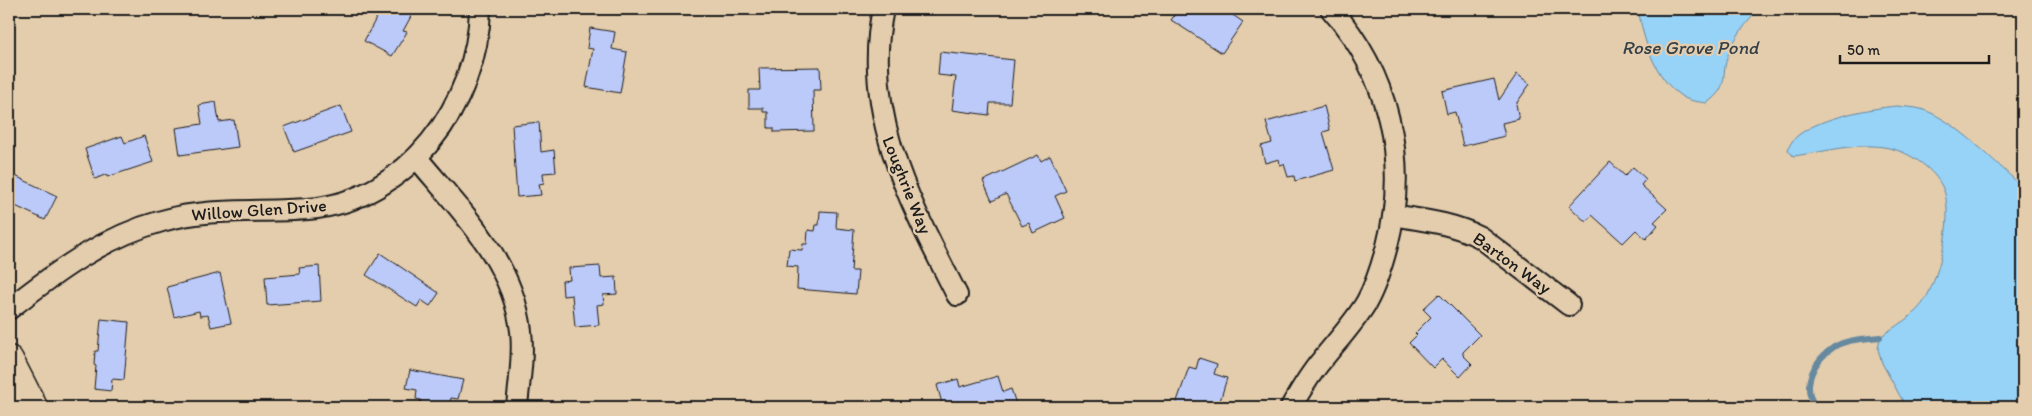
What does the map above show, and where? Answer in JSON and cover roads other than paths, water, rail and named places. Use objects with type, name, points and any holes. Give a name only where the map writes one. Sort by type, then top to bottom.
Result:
[{"type":"street","name":"Willow Glen Drive","points":[[9,309],[85,253],[121,235],[186,215],[240,210],[310,209],[338,203],[363,194],[390,178],[417,158],[437,134],[454,107],[468,75],[477,44],[480,9]]},
{"type":"street","name":"Loughrie Way","points":[[883,9],[877,64],[878,92],[887,138],[906,193],[957,295]]},
{"type":"street","points":[[1290,407],[1321,361],[1366,302],[1385,253],[1393,215],[1396,175],[1395,146],[1383,94],[1360,46],[1331,9]]},
{"type":"street","points":[[417,158],[490,248],[506,275],[516,302],[521,332],[522,361],[517,407]]},
{"type":"street","name":"Barton Way","points":[[1393,215],[1450,225],[1465,230],[1487,242],[1569,305]]},
{"type":"street","points":[[9,360],[33,407]]},
{"type":"water","name":"Rose Grove Pond","points":[[1638,9],[1759,9],[1737,36],[1728,55],[1722,86],[1719,92],[1707,103],[1684,98],[1671,88],[1663,78],[1651,57]]},
{"type":"water","points":[[1897,106],[1921,109],[1948,122],[2023,187],[2023,407],[1906,407],[1882,363],[1878,349],[1880,337],[1911,315],[1922,304],[1931,287],[1940,261],[1946,232],[1947,205],[1945,194],[1934,174],[1915,159],[1889,148],[1876,146],[1848,147],[1793,156],[1788,150],[1793,140],[1804,131],[1818,124],[1853,113]]},
{"type":"waterway","points":[[1816,407],[1811,399],[1809,382],[1820,359],[1839,344],[1880,337]]}]
